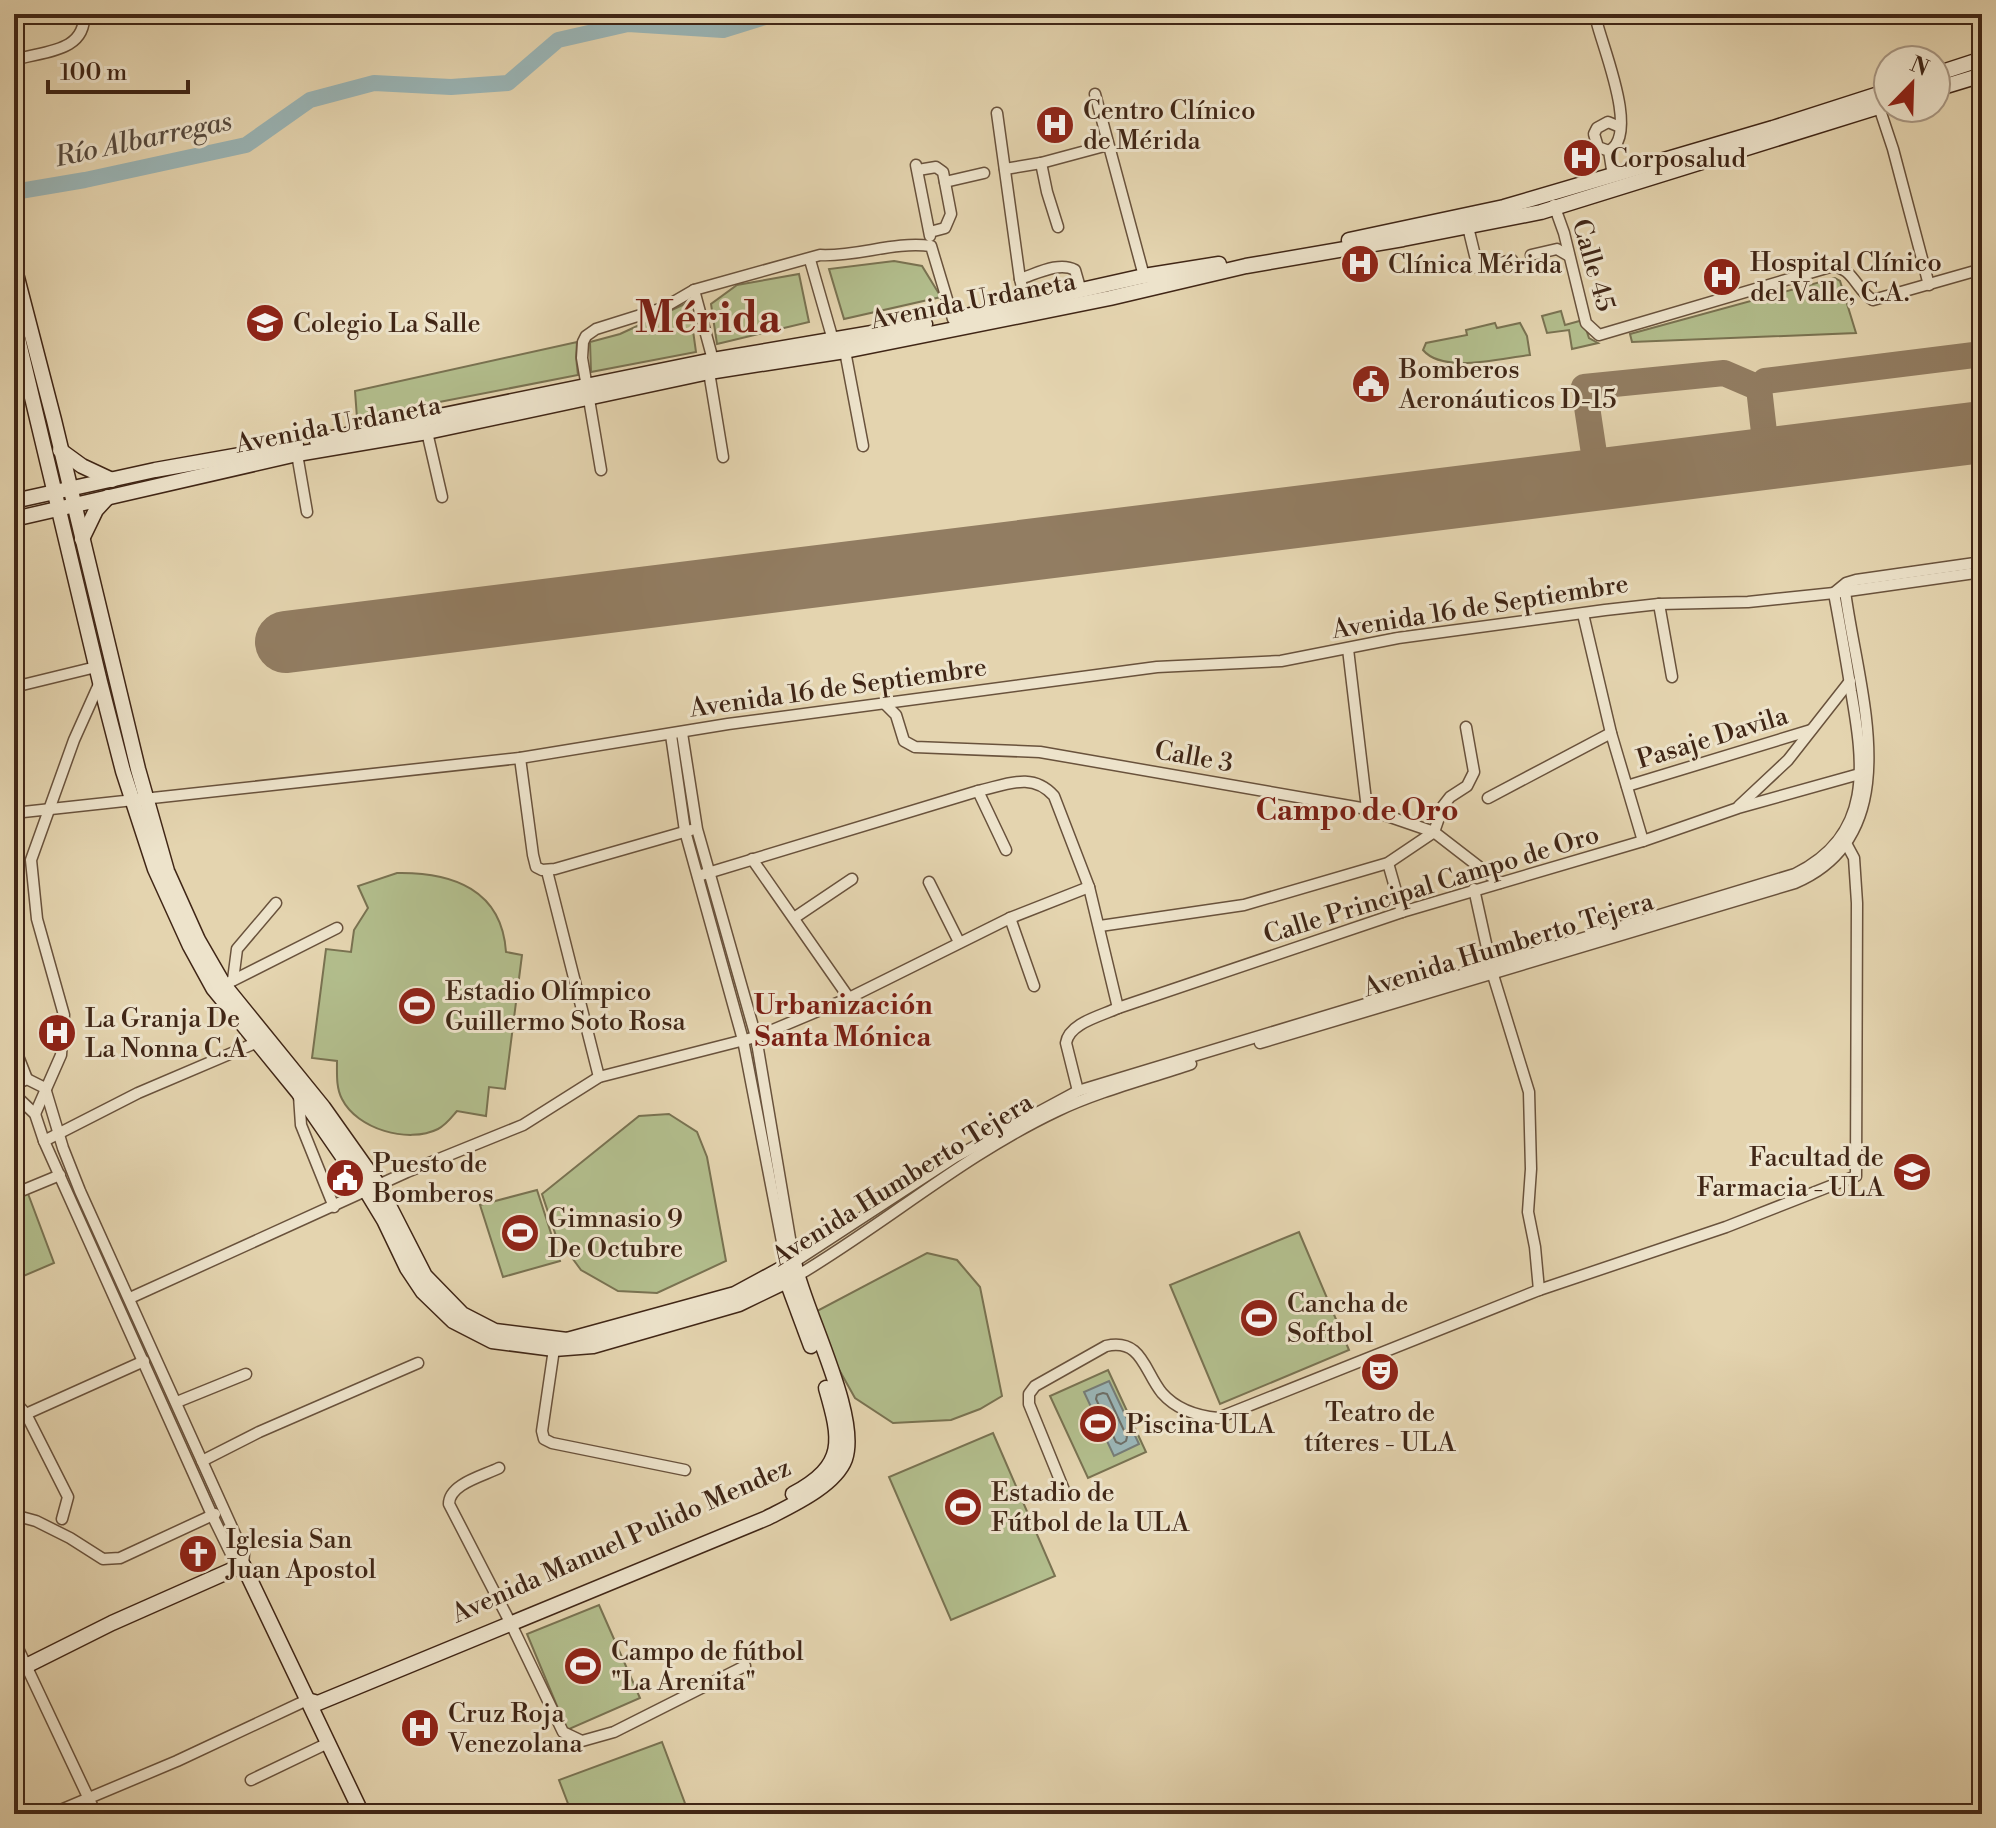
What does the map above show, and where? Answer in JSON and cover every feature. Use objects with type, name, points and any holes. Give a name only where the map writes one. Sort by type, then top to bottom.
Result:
[{"type":"street","points":[[14,60],[71,45],[81,34],[85,24],[84,14]]},
{"type":"street","points":[[1597,23],[1622,111],[1619,142],[1609,151]]},
{"type":"street","points":[[1952,69],[1982,59]]},
{"type":"street","points":[[1952,84],[1982,75]]},
{"type":"street","points":[[1095,94],[1144,276]]},
{"type":"street","name":"Avenida Urdaneta","points":[[64,503],[112,480],[589,392],[833,340],[953,319],[1144,276],[1303,249],[1504,207],[1553,201],[1613,176],[1872,102]]},
{"type":"street","name":"Avenida Urdaneta","points":[[711,366],[845,351],[1110,298],[1246,266],[1468,227],[1872,102]]},
{"type":"street","points":[[997,113],[1026,303]]},
{"type":"street","points":[[1609,151],[1598,147],[1594,134],[1602,123],[1613,122],[1620,127]]},
{"type":"street","points":[[1888,124],[1928,283],[1982,267]]},
{"type":"street","points":[[1005,169],[1108,145]]},
{"type":"street","points":[[1609,151],[1613,176]]},
{"type":"street","points":[[1041,163],[1058,227]]},
{"type":"street","points":[[930,232],[945,228],[950,219],[945,182],[943,172],[936,167],[917,167],[931,246],[953,319]]},
{"type":"street","points":[[945,182],[984,173]]},
{"type":"street","name":"Calle 45","points":[[1553,201],[1586,323],[1601,336],[1830,267],[1838,266],[1847,271],[1867,297],[1873,300],[1928,283]]},
{"type":"street","points":[[1468,227],[1478,268],[1512,260]]},
{"type":"street","points":[[601,470],[582,358],[586,336],[596,329],[663,308],[694,290],[820,255],[833,256],[909,243],[931,246]]},
{"type":"street","points":[[1531,255],[1557,249],[1569,256]]},
{"type":"street","points":[[810,260],[833,340]]},
{"type":"street","points":[[14,266],[29,353],[60,450],[64,503],[98,674],[123,771],[140,798]]},
{"type":"street","points":[[1020,279],[1054,268],[1069,267],[1075,270],[1081,291]]},
{"type":"street","points":[[694,290],[711,366],[723,457]]},
{"type":"street","points":[[14,322],[29,353]]},
{"type":"street","points":[[845,351],[863,446]]},
{"type":"street","points":[[29,353],[19,372],[47,460],[82,539],[140,798]]},
{"type":"street","name":"Avenida Urdaneta","points":[[64,503],[108,497],[297,454],[427,432],[589,392]]},
{"type":"street","points":[[427,432],[442,497]]},
{"type":"street","points":[[60,450],[82,466],[112,480]]},
{"type":"street","points":[[297,454],[307,512]]},
{"type":"street","points":[[20,500],[40,486],[47,460]]},
{"type":"street","points":[[82,539],[96,510],[108,497]]},
{"type":"street","points":[[20,500],[64,503]]},
{"type":"street","points":[[20,517],[43,515],[64,503]]},
{"type":"street","name":"Avenida 16 de Septiembre","points":[[1839,592],[1846,583],[1856,580],[1982,562]]},
{"type":"street","name":"Avenida 16 de Septiembre","points":[[14,813],[520,758],[728,724],[1157,667],[1281,661],[1398,638],[1659,604],[1748,602],[1982,572]]},
{"type":"street","name":"Avenida Humberto Tejera","points":[[140,798],[167,871],[198,940],[228,983],[261,1040],[373,1189],[407,1268],[423,1292],[453,1321],[492,1341],[554,1349],[593,1346],[739,1304],[1056,1111],[1202,1060],[1795,874],[1814,865],[1831,850],[1845,831],[1857,802],[1864,772],[1839,592]]},
{"type":"street","name":"Avenida Humberto Tejera","points":[[140,798],[155,869],[213,988],[323,1107],[425,1276],[462,1314],[495,1331],[567,1340],[735,1294],[790,1272],[955,1157],[1078,1091],[1795,883],[1829,864],[1847,845],[1861,813],[1868,739],[1839,592]]},
{"type":"street","points":[[1659,604],[1672,677]]},
{"type":"street","points":[[1583,614],[1611,733],[1643,841]]},
{"type":"street","points":[[1348,649],[1367,809]]},
{"type":"street","points":[[14,687],[98,674]]},
{"type":"street","points":[[35,1114],[61,1055],[64,1015],[37,919],[31,860],[98,674]]},
{"type":"street","points":[[1738,808],[1788,760],[1850,681]]},
{"type":"street","name":"Calle 3","points":[[885,704],[896,715],[904,741],[915,747],[1040,752],[1367,809],[1434,832],[1500,883]]},
{"type":"street","points":[[1100,926],[1244,905],[1388,863],[1434,832],[1443,806],[1472,778],[1474,772],[1466,727]]},
{"type":"street","name":"Pasaje Davila","points":[[1627,786],[1811,730]]},
{"type":"street","points":[[1488,798],[1611,733]]},
{"type":"street","name":"Avenida Manuel Pulido Mendez","points":[[307,1700],[508,1620],[762,1510],[809,1485],[836,1456],[838,1429],[784,1252],[743,1040],[691,830],[676,734]]},
{"type":"street","points":[[520,758],[536,867],[547,871],[691,830]]},
{"type":"street","name":"Calle Principal Campo de Oro","points":[[1078,1091],[1067,1036],[1073,1029],[1118,1008],[1474,889],[1643,841],[1738,808],[1864,772]]},
{"type":"street","points":[[790,1272],[756,1037],[703,874],[978,791],[1023,781],[1045,786],[1054,796],[1089,887],[1118,1008]]},
{"type":"street","points":[[978,791],[1006,850]]},
{"type":"street","points":[[1064,1490],[1029,1404],[1029,1394],[1035,1386],[1106,1346],[1117,1343],[1129,1346],[1139,1355],[1162,1393],[1173,1403],[1199,1416],[1218,1418],[1539,1290],[1726,1227],[1856,1176],[1857,903],[1854,858],[1847,845]]},
{"type":"street","points":[[752,859],[849,998]]},
{"type":"street","points":[[1388,863],[1402,912]]},
{"type":"street","points":[[547,871],[599,1077]]},
{"type":"street","points":[[794,918],[852,879]]},
{"type":"street","points":[[929,882],[959,942]]},
{"type":"street","points":[[130,1298],[523,1125],[599,1077],[756,1037],[849,998],[1010,918],[1089,887]]},
{"type":"street","points":[[1474,889],[1492,970],[1529,1092],[1531,1169],[1527,1193],[1539,1290]]},
{"type":"street","points":[[228,983],[237,949],[276,903]]},
{"type":"street","points":[[1010,918],[1034,986]]},
{"type":"street","points":[[228,983],[337,928]]},
{"type":"street","points":[[44,1141],[138,1093],[261,1040]]},
{"type":"street","points":[[14,1046],[27,1079],[45,1088],[58,1134],[80,1191],[244,1554],[243,1565]]},
{"type":"street","points":[[14,1085],[27,1079]]},
{"type":"street","points":[[298,1092],[301,1125],[334,1207]]},
{"type":"street","points":[[14,1094],[35,1114],[44,1141],[212,1515],[233,1558],[243,1565],[362,1814]]},
{"type":"street","points":[[14,1194],[60,1175]]},
{"type":"street","points":[[554,1349],[542,1431],[544,1439],[685,1470]]},
{"type":"street","points":[[26,1414],[144,1361]]},
{"type":"street","points":[[202,1461],[259,1432],[418,1363]]},
{"type":"street","points":[[177,1402],[246,1374]]},
{"type":"street","points":[[14,1401],[26,1414],[68,1497],[62,1519]]},
{"type":"street","points":[[499,1468],[454,1490],[449,1496],[449,1504],[563,1732],[582,1741],[614,1732],[745,1666]]},
{"type":"street","points":[[14,1515],[36,1521],[70,1538],[95,1556],[110,1560],[223,1510]]},
{"type":"street","points":[[20,1669],[112,1623],[243,1565]]},
{"type":"street","points":[[14,1640],[20,1669],[68,1750],[96,1814]]},
{"type":"street","points":[[51,1814],[307,1700]]},
{"type":"street","points":[[251,1780],[326,1744]]},
{"type":"green space","points":[[894,261],[922,266],[941,297],[844,319],[829,269]]},
{"type":"green space","points":[[799,274],[809,322],[717,344],[711,304],[737,285]]},
{"type":"green space","points":[[1835,278],[1840,281],[1856,333],[1632,342],[1630,334]]},
{"type":"green space","points":[[689,302],[696,352],[591,372],[590,342],[620,334]]},
{"type":"green space","points":[[1561,311],[1565,325],[1583,320],[1589,338],[1598,343],[1572,349],[1569,330],[1547,333],[1542,316]]},
{"type":"green space","points":[[1495,323],[1497,328],[1520,323],[1527,336],[1530,355],[1458,363],[1432,357],[1423,350],[1426,343],[1467,335],[1466,330]]},
{"type":"green space","points":[[577,342],[578,375],[357,418],[355,391]]},
{"type":"green space","name":"Estadio Olímpico Guillermo Soto Rosa","points":[[397,873],[437,876],[471,889],[485,899],[495,913],[506,952],[522,955],[505,1089],[489,1087],[486,1116],[457,1111],[438,1129],[412,1135],[384,1131],[359,1118],[349,1110],[340,1095],[337,1061],[312,1058],[326,949],[351,952],[354,930],[368,908],[358,886]]},
{"type":"green space","points":[[669,1114],[697,1132],[707,1157],[726,1261],[657,1293],[618,1291],[581,1270],[556,1236],[542,1194],[639,1116]]},
{"type":"green space","name":"Gimnasio 9 De Octubre","points":[[537,1190],[560,1261],[503,1277],[480,1205]]},
{"type":"green space","points":[[27,1191],[54,1263],[14,1280],[14,1196]]},
{"type":"green space","name":"Cancha de Softbol","points":[[1299,1232],[1349,1350],[1220,1404],[1170,1285]]},
{"type":"green space","points":[[927,1253],[957,1260],[980,1287],[1002,1396],[951,1420],[893,1423],[855,1398],[832,1357],[817,1311]]},
{"type":"green space","name":"Piscina ULA","points":[[1108,1370],[1146,1452],[1088,1478],[1050,1396]]},
{"type":"green space","name":"Estadio de Fútbol de la ULA","points":[[993,1433],[1055,1576],[951,1620],[889,1477]]},
{"type":"green space","name":"Campo de fútbol \"La Arenita\"","points":[[599,1605],[640,1698],[567,1730],[527,1634]]},
{"type":"green space","points":[[662,1742],[689,1814],[572,1814],[559,1780]]},
{"type":"water","points":[[1109,1381],[1139,1444],[1114,1456],[1084,1392]]},
{"type":"waterway","name":"Río Albarregas","points":[[14,192],[246,145],[310,100],[374,83],[451,87],[508,83],[558,40],[628,24],[723,30],[775,14]]},
{"type":"taxiway","points":[[1767,459],[1759,388],[1765,381],[1982,354]]},
{"type":"taxiway","points":[[1598,480],[1584,387],[1724,373],[1759,388]]},
{"type":"runway","points":[[286,642],[1982,432]]},
{"type":"place","name":"Centro Clínico de Mérida","points":[[1055,125]]},
{"type":"place","name":"Corposalud","points":[[1582,158]]},
{"type":"place","name":"Clínica Mérida","points":[[1360,264]]},
{"type":"place","name":"Hospital Clínico del Valle, C.A.","points":[[1722,277]]},
{"type":"place","name":"Colegio La Salle","points":[[265,323]]},
{"type":"place","name":"Bomberos Aeronáuticos D-15","points":[[1371,384]]},
{"type":"place","name":"Estadio Olímpico Guillermo Soto Rosa","points":[[417,1006]]},
{"type":"place","name":"La Granja De La Nonna C.A","points":[[57,1033]]},
{"type":"place","name":"Facultad de Farmacia - ULA","points":[[1912,1172]]},
{"type":"place","name":"Puesto de Bomberos","points":[[345,1178]]},
{"type":"place","name":"Gimnasio 9 De Octubre","points":[[520,1233]]},
{"type":"place","name":"Cancha de Softbol","points":[[1259,1318]]},
{"type":"place","name":"Teatro de títeres - ULA","points":[[1380,1372]]},
{"type":"place","name":"Piscina ULA","points":[[1098,1424]]},
{"type":"place","name":"Estadio de Fútbol de la ULA","points":[[963,1507]]},
{"type":"place","name":"Iglesia San Juan Apostol","points":[[198,1554]]},
{"type":"place","name":"Campo de fútbol \"La Arenita\"","points":[[583,1666]]},
{"type":"place","name":"Cruz Roja Venezolana","points":[[420,1728]]},
{"type":"district","name":"Mérida","points":[[708,317]]},
{"type":"district","name":"Campo de Oro","points":[[1357,810]]},
{"type":"district","name":"Urbanización Santa Mónica","points":[[843,1020]]}]
